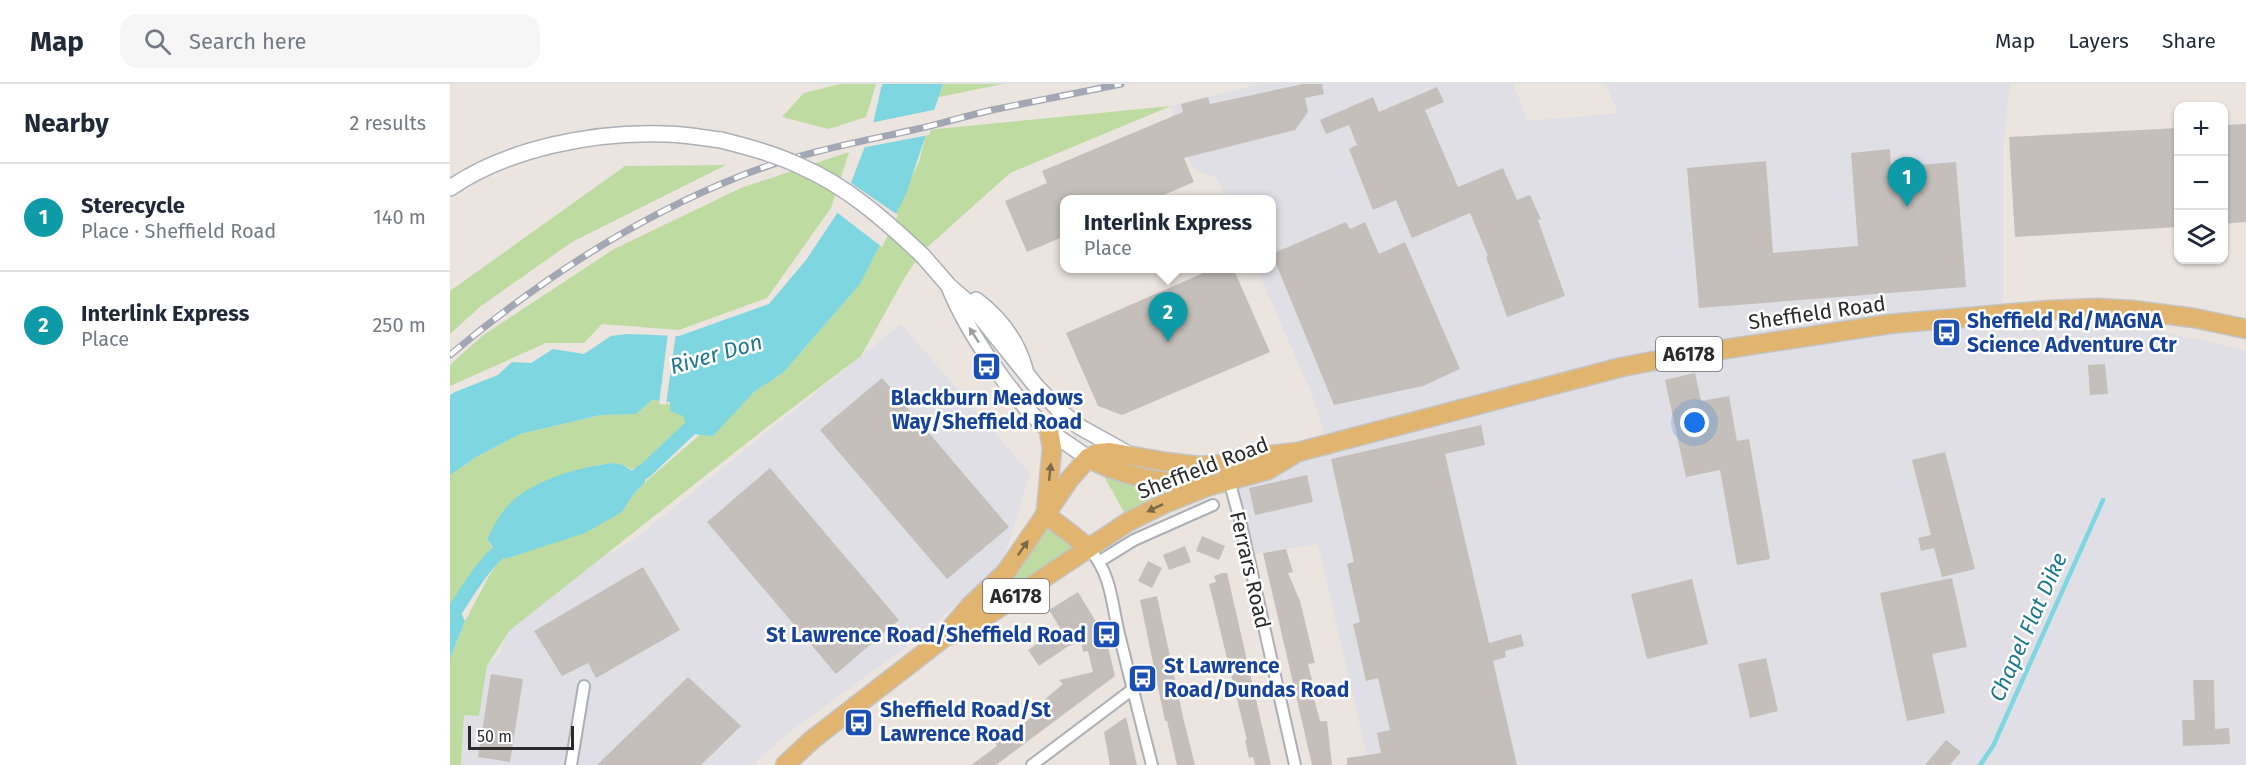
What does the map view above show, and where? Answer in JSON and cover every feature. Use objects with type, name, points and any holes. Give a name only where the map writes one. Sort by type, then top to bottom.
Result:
[{"type":"main road","name":"Sheffield Road","points":[[941,640],[970,606],[1006,572],[1069,480],[1088,458],[1099,453],[1128,454],[1199,466],[1234,463],[1260,456],[1298,452],[1622,367],[1888,324],[2097,308],[2194,318],[2246,328]]},
{"type":"main road","points":[[1049,430],[1053,448],[1045,514],[1094,554]]},
{"type":"main road","name":"Sheffield Road","points":[[785,765],[813,739],[941,640],[979,621],[1094,554],[1128,522],[1164,504],[1209,486],[1268,470],[1298,452]]},
{"type":"main road","points":[[1088,458],[1107,468],[1130,475],[1209,486]]},
{"type":"main road","points":[[1199,466],[1222,471],[1229,480]]},
{"type":"street","points":[[450,188],[508,159],[563,142],[615,135],[667,134],[721,140],[802,166],[867,206],[923,256],[949,286],[971,305],[1027,375],[1061,412],[1080,427],[1128,454]]},
{"type":"street","points":[[949,286],[960,314],[1021,401],[1049,430],[1088,458]]},
{"type":"street","name":"Ferrars Road","points":[[1229,480],[1295,765]]},
{"type":"street","name":"Sheffield Road","points":[[1094,554],[1134,540],[1213,505]]},
{"type":"street","points":[[1094,554],[1110,584],[1118,631],[1152,765]]},
{"type":"street","points":[[571,765],[584,686]]},
{"type":"street","points":[[1032,765],[1133,690]]},
{"type":"shaded area","points":[[1261,84],[1513,84],[1528,121],[1618,113],[1606,84],[2010,84],[2003,145],[2003,330],[2099,324],[2159,331],[2246,350],[2246,765],[1369,765],[1318,544],[1247,555],[1228,478],[1326,439],[1313,397],[1259,273],[1276,273],[1276,195],[1224,195],[1216,177],[1195,170],[1180,143],[1171,106]]},
{"type":"shaded area","points":[[901,324],[1030,474],[1002,563],[922,635],[783,737],[753,765],[461,765],[464,714],[479,716],[487,666],[501,653],[510,613],[636,538]]},
{"type":"green space","points":[[840,84],[876,84],[866,117],[829,129],[782,117],[804,93]]},
{"type":"green space","points":[[943,84],[1003,84],[939,97]]},
{"type":"green space","points":[[1171,106],[1010,173],[922,252],[905,277],[861,356],[767,427],[509,631],[487,666],[479,716],[464,715],[461,765],[450,765],[450,659],[465,621],[501,558],[508,558],[622,512],[645,482],[702,433],[713,435],[754,392],[784,372],[860,284],[919,162],[927,130]]},
{"type":"green space","points":[[849,152],[831,208],[767,298],[679,330],[602,324],[584,343],[546,343],[450,386],[450,365],[482,336],[614,249],[741,188]]},
{"type":"green space","points":[[726,165],[572,242],[481,306],[450,334],[450,291],[625,166]]},
{"type":"green space","points":[[652,400],[673,406],[687,423],[638,468],[631,469],[614,463],[597,465],[543,482],[487,539],[492,547],[450,605],[450,475],[478,456],[520,434],[601,415],[636,414]]},
{"type":"green space","points":[[1091,469],[1179,490],[1125,514],[1105,478]]},
{"type":"green space","points":[[1047,527],[1075,545],[1037,577],[976,618],[969,613],[1000,591]]},
{"type":"water","name":"River Don","points":[[882,84],[943,84],[906,194],[860,284],[784,372],[754,392],[713,436],[691,434],[683,416],[670,411],[670,402],[652,400],[636,414],[601,415],[520,434],[478,456],[450,475],[450,395],[455,392],[498,375],[512,362],[531,363],[553,349],[584,354],[611,336],[628,334],[679,336],[769,304],[806,260],[842,206],[872,128]]},
{"type":"water","points":[[614,463],[623,465],[645,479],[622,512],[585,533],[508,558],[501,558],[487,539],[501,514],[523,493],[568,472]]},
{"type":"water","points":[[450,605],[461,613],[465,621],[450,659]]},
{"type":"pier","points":[[938,109],[929,135],[861,148],[870,123]]},
{"type":"pier","points":[[848,181],[898,215],[882,247],[835,211]]},
{"type":"pier","points":[[668,333],[676,333],[666,405],[659,404]]},
{"type":"building","points":[[1303,84],[1322,84],[1324,94],[1305,98],[1308,112],[1295,130],[1184,158],[1194,182],[1164,195],[1060,195],[1060,238],[1027,252],[1005,201],[1047,183],[1042,171],[1183,112],[1181,104],[1208,97],[1210,104]]},
{"type":"building","points":[[1437,87],[1444,102],[1425,110],[1458,187],[1503,168],[1517,200],[1530,195],[1541,219],[1538,220],[1565,296],[1507,317],[1486,257],[1488,256],[1470,213],[1412,238],[1396,200],[1373,210],[1349,149],[1357,145],[1349,125],[1326,134],[1320,120],[1373,97],[1379,112]]},
{"type":"building","points":[[2246,124],[2246,222],[2228,224],[2228,125]]},
{"type":"building","points":[[2174,128],[2174,227],[2015,237],[2009,137]]},
{"type":"building","points":[[1890,149],[1891,167],[1956,162],[1966,287],[1699,308],[1687,168],[1766,161],[1773,253],[1858,246],[1851,153]]},
{"type":"building","points":[[1346,222],[1350,229],[1365,222],[1379,254],[1405,242],[1460,369],[1423,386],[1334,405],[1276,264],[1276,252]]},
{"type":"building","points":[[1204,273],[1235,273],[1270,352],[1122,415],[1098,406],[1066,333]]},
{"type":"building","points":[[2105,364],[2108,394],[2090,395],[2088,365]]},
{"type":"building","points":[[1695,373],[1701,401],[1729,396],[1737,441],[1749,439],[1770,559],[1737,565],[1720,470],[1686,477],[1665,380]]},
{"type":"building","points":[[882,378],[1009,527],[947,579],[820,430]]},
{"type":"building","points":[[1481,425],[1485,445],[1445,454],[1489,643],[1521,634],[1524,646],[1505,651],[1506,657],[1493,661],[1517,765],[1347,765],[1347,758],[1381,753],[1377,733],[1390,730],[1378,678],[1366,681],[1353,624],[1360,622],[1347,564],[1354,562],[1331,459]]},
{"type":"building","points":[[1945,452],[1975,569],[1942,577],[1934,548],[1921,551],[1918,538],[1931,535],[1912,460]]},
{"type":"building","points":[[770,468],[899,620],[836,674],[707,522]]},
{"type":"building","points":[[1307,475],[1313,502],[1255,515],[1249,488]]},
{"type":"building","points":[[1202,536],[1225,546],[1219,560],[1196,551]]},
{"type":"building","points":[[1185,546],[1191,562],[1169,570],[1163,555]]},
{"type":"building","points":[[1286,549],[1293,572],[1288,573],[1300,601],[1315,663],[1308,664],[1314,688],[1319,688],[1321,697],[1314,699],[1320,721],[1327,721],[1332,765],[1312,765],[1263,553]]},
{"type":"building","points":[[1148,561],[1162,568],[1152,588],[1138,581]]},
{"type":"building","points":[[643,567],[680,630],[596,678],[588,663],[562,676],[534,631]]},
{"type":"building","points":[[1227,573],[1271,765],[1255,765],[1253,757],[1249,758],[1245,740],[1247,740],[1209,584],[1216,582],[1214,576]]},
{"type":"building","points":[[1952,578],[1967,647],[1932,654],[1945,713],[1907,721],[1880,593]]},
{"type":"building","points":[[1692,579],[1708,644],[1647,659],[1631,594]]},
{"type":"building","points":[[1078,592],[1106,638],[1115,676],[996,765],[971,765],[997,746],[994,741],[1008,729],[1012,733],[1034,715],[1031,711],[1063,684],[1059,680],[1093,672],[1088,651],[1083,652],[1081,640],[1039,666],[1028,650],[1060,628],[1049,610]]},
{"type":"building","points":[[1157,596],[1195,765],[1177,765],[1167,721],[1165,721],[1140,600]]},
{"type":"building","points":[[1766,658],[1778,711],[1750,718],[1738,664]]},
{"type":"building","points":[[491,674],[523,679],[510,762],[478,757]]},
{"type":"building","points":[[688,677],[741,726],[701,765],[597,765]]},
{"type":"building","points":[[2193,680],[2214,680],[2215,729],[2229,728],[2230,744],[2183,746],[2182,720],[2195,720]]},
{"type":"building","points":[[1126,717],[1137,765],[1110,765],[1104,732]]},
{"type":"building","points":[[1946,740],[1961,752],[1950,765],[1925,765]]},
{"type":"waterway","points":[[624,485],[646,470],[703,416]]},
{"type":"waterway","name":"Chapel Flat Dike","points":[[1980,765],[1993,746],[2103,500]]},
{"type":"waterway","points":[[450,618],[494,556],[512,542]]},
{"type":"railway","points":[[450,355],[517,302],[587,254],[661,212],[738,177],[824,150],[992,110],[1121,84]]},
{"type":"place","name":"Sterecycle","points":[[1907,207]]},
{"type":"place","name":"Sheffield Rd/MAGNA Science Adventure Ctr","points":[[1946,333]]},
{"type":"place","name":"Interlink Express","points":[[1168,342]]},
{"type":"place","name":"Blackburn Meadows Way/Sheffield Road","points":[[987,367]]},
{"type":"place","name":"St Lawrence Road/Sheffield Road","points":[[1107,635]]},
{"type":"place","name":"St Lawrence Road/Dundas Road","points":[[1143,678]]},
{"type":"place","name":"Sheffield Road/St Lawrence Road","points":[[859,722]]}]
